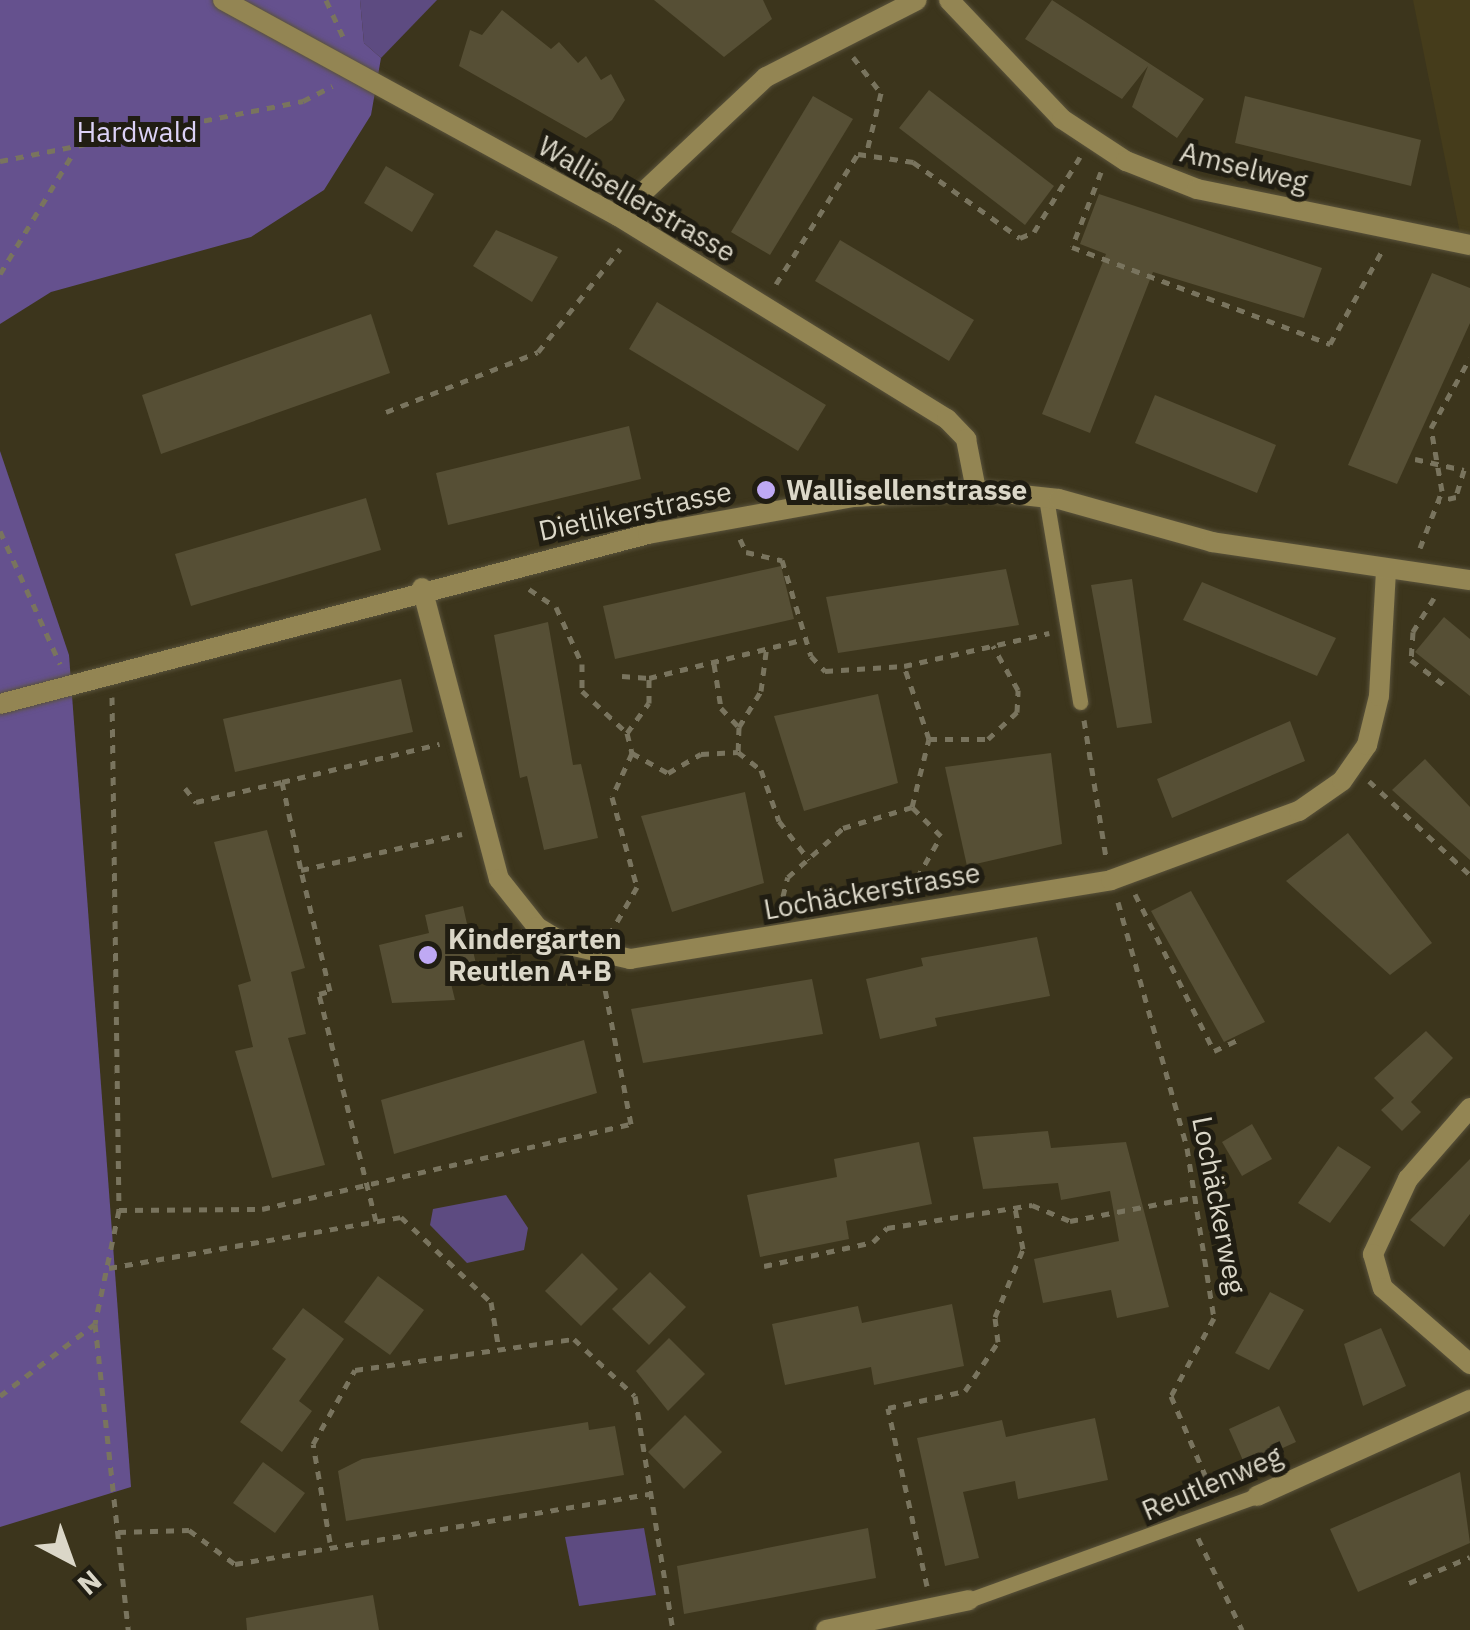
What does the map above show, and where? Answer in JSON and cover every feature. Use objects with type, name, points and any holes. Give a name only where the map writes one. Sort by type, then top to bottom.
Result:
[{"type":"street","name":"Wallisellerstrasse","points":[[223,0],[618,216],[947,419],[966,439],[976,490]]},
{"type":"street","points":[[618,216],[766,77],[917,0]]},
{"type":"street","name":"Amselweg","points":[[949,0],[1062,120],[1126,162],[1196,189],[1470,245]]},
{"type":"street","name":"Dietlikerstrasse","points":[[0,704],[422,588],[771,510],[976,490],[1046,498],[1212,542],[1470,580]]},
{"type":"street","name":"Lochäckerstrasse","points":[[422,588],[499,879],[537,927],[564,944],[630,958],[1111,880],[1299,811],[1342,781],[1367,745],[1386,570]]},
{"type":"street","points":[[1470,1108],[1408,1179],[1374,1254],[1383,1288],[1470,1364]]},
{"type":"street","name":"Reutlenweg","points":[[1257,1496],[1470,1400]]},
{"type":"street","points":[[826,1630],[858,1627],[969,1600]]},
{"type":"lane","points":[[1046,498],[1080,702]]},
{"type":"lane","name":"Reutlenweg","points":[[969,1600],[1257,1496]]},
{"type":"path","points":[[847,50],[881,93],[867,151]]},
{"type":"path","points":[[0,161],[74,152],[303,101],[357,75]]},
{"type":"path","points":[[772,292],[844,164],[867,151],[913,162],[1020,238],[1034,232],[1082,154]]},
{"type":"path","points":[[0,274],[74,152]]},
{"type":"path","points":[[1103,167],[1072,248],[1330,344],[1386,244]]},
{"type":"path","points":[[386,412],[538,352],[620,250]]},
{"type":"path","points":[[1420,548],[1439,500],[1431,428],[1470,358]]},
{"type":"path","points":[[1415,459],[1436,459],[1464,470],[1456,497],[1439,500]]},
{"type":"path","points":[[0,531],[68,684]]},
{"type":"path","points":[[739,536],[746,552],[782,560],[805,638],[825,671],[904,666],[1068,628]]},
{"type":"path","points":[[525,582],[556,607],[582,664],[582,691],[627,733],[632,753],[612,797],[636,887],[607,943]]},
{"type":"path","points":[[1438,592],[1413,632],[1411,660],[1447,686]]},
{"type":"path","points":[[622,676],[650,678],[805,638]]},
{"type":"path","points":[[738,752],[739,727],[762,692],[767,646]]},
{"type":"path","points":[[929,740],[988,739],[1017,712],[1018,690],[993,646]]},
{"type":"path","points":[[714,664],[721,708],[739,727]]},
{"type":"path","points":[[780,920],[782,888],[860,818],[887,822],[912,808],[929,740],[904,666]]},
{"type":"path","points":[[112,672],[119,1210],[95,1324],[124,1524],[117,1531]]},
{"type":"path","points":[[627,733],[649,703],[650,678]]},
{"type":"path","points":[[1080,702],[1108,864]]},
{"type":"path","points":[[186,788],[196,802],[445,742]]},
{"type":"path","points":[[632,753],[668,773],[700,754],[738,752],[761,770],[779,821],[810,861]]},
{"type":"path","points":[[1369,781],[1470,875]]},
{"type":"path","points":[[282,782],[365,1185],[376,1221]]},
{"type":"path","points":[[910,898],[914,874],[941,836],[912,808]]},
{"type":"path","points":[[301,870],[465,833]]},
{"type":"path","points":[[1134,890],[1214,1050],[1238,1040]]},
{"type":"path","name":"Lochäckerweg","points":[[1116,896],[1195,1197],[1214,1318],[1172,1396],[1222,1510]]},
{"type":"path","points":[[119,1210],[262,1208],[632,1124],[603,979]]},
{"type":"path","points":[[764,1266],[873,1242],[888,1228],[1015,1208],[1070,1221],[1195,1197]]},
{"type":"path","points":[[926,1610],[929,1563],[888,1408],[965,1390],[998,1342],[995,1317],[1023,1249],[1015,1208]]},
{"type":"path","points":[[109,1268],[401,1217],[426,1231],[491,1302],[498,1344]]},
{"type":"path","points":[[0,1396],[95,1324]]},
{"type":"path","points":[[330,1542],[314,1444],[355,1370],[498,1344],[574,1339],[635,1396],[673,1630]]},
{"type":"path","points":[[117,1531],[189,1530],[235,1564],[330,1542],[650,1494]]},
{"type":"path","points":[[1191,1522],[1242,1630]]},
{"type":"path","points":[[117,1531],[128,1630]]},
{"type":"path","points":[[1410,1583],[1470,1557]]},
{"type":"shaded area","points":[[360,0],[437,0],[381,58],[364,43]]},
{"type":"shaded area","points":[[1413,0],[1470,0],[1470,245],[1462,243]]},
{"type":"shaded area","points":[[506,1195],[528,1228],[524,1250],[467,1263],[430,1225],[433,1209]]},
{"type":"shaded area","points":[[644,1528],[656,1595],[579,1606],[565,1537]]},
{"type":"green space","name":"Hardwald","points":[[0,0],[360,0],[364,43],[381,58],[371,115],[324,190],[251,237],[51,292],[0,324]]},
{"type":"green space","points":[[0,451],[69,655],[131,1487],[0,1527]]},
{"type":"building","points":[[654,0],[763,0],[772,19],[724,57]]},
{"type":"building","points":[[1052,0],[1204,99],[1177,138],[1132,107],[1148,66],[1122,99],[1025,39]]},
{"type":"building","points":[[502,10],[551,49],[559,42],[578,63],[586,56],[601,80],[611,74],[625,100],[612,120],[586,138],[459,66],[470,30],[482,35]]},
{"type":"building","points":[[929,90],[1054,186],[1025,225],[899,128]]},
{"type":"building","points":[[813,96],[853,119],[770,255],[731,232]]},
{"type":"building","points":[[1245,96],[1421,140],[1411,186],[1235,143]]},
{"type":"building","points":[[386,166],[434,194],[412,232],[364,203]]},
{"type":"building","points":[[1099,194],[1322,268],[1304,318],[1153,272],[1090,433],[1042,414],[1106,254],[1080,244]]},
{"type":"building","points":[[496,230],[558,257],[532,302],[473,266]]},
{"type":"building","points":[[840,240],[974,320],[949,361],[815,281]]},
{"type":"building","points":[[1432,273],[1470,288],[1470,323],[1397,484],[1348,465]]},
{"type":"building","points":[[657,302],[826,405],[798,451],[629,349]]},
{"type":"building","points":[[371,314],[390,373],[161,454],[142,395]]},
{"type":"building","points":[[1155,395],[1276,445],[1257,493],[1135,443]]},
{"type":"building","points":[[629,426],[641,479],[448,525],[436,473]]},
{"type":"building","points":[[366,498],[381,550],[191,606],[175,554]]},
{"type":"building","points":[[781,566],[794,619],[615,659],[603,606]]},
{"type":"building","points":[[1006,569],[1019,625],[838,653],[826,597]]},
{"type":"building","points":[[1132,579],[1152,723],[1117,728],[1091,585]]},
{"type":"building","points":[[1202,582],[1336,638],[1317,676],[1183,620]]},
{"type":"building","points":[[1444,617],[1470,639],[1470,696],[1415,652]]},
{"type":"building","points":[[548,622],[573,765],[581,764],[598,838],[544,850],[527,776],[520,778],[494,635]]},
{"type":"building","points":[[401,679],[413,732],[235,772],[223,719]]},
{"type":"building","points":[[878,694],[898,783],[804,811],[774,716]]},
{"type":"building","points":[[1290,721],[1305,761],[1172,818],[1157,779]]},
{"type":"building","points":[[1051,753],[1062,844],[967,866],[945,767]]},
{"type":"building","points":[[1425,759],[1470,807],[1470,860],[1392,790]]},
{"type":"building","points":[[745,792],[764,883],[672,912],[641,816]]},
{"type":"building","points":[[267,830],[305,968],[291,972],[306,1034],[288,1038],[325,1165],[272,1178],[235,1051],[253,1047],[238,985],[251,981],[214,842]]},
{"type":"building","points":[[1348,833],[1432,943],[1390,975],[1286,881]]},
{"type":"building","points":[[1191,891],[1265,1022],[1224,1042],[1151,911]]},
{"type":"building","name":"Kindergarten Reutlen A+B","points":[[463,906],[476,964],[448,971],[455,1000],[392,1003],[379,945],[429,933],[425,915]]},
{"type":"building","points":[[1037,937],[1050,996],[935,1018],[937,1026],[880,1039],[866,979],[923,966],[921,958]]},
{"type":"building","points":[[812,979],[823,1034],[643,1063],[631,1009]]},
{"type":"building","points":[[1426,1031],[1453,1058],[1411,1102],[1421,1112],[1402,1131],[1381,1110],[1394,1098],[1374,1078]]},
{"type":"building","points":[[584,1040],[597,1093],[394,1154],[381,1100]]},
{"type":"building","points":[[1252,1124],[1272,1159],[1242,1176],[1222,1142]]},
{"type":"building","points":[[1048,1131],[1051,1148],[1126,1142],[1169,1307],[1117,1318],[1111,1290],[1043,1303],[1034,1259],[1119,1241],[1110,1191],[1061,1200],[1058,1183],[983,1189],[973,1137]]},
{"type":"building","points":[[919,1142],[932,1204],[846,1221],[849,1239],[760,1257],[747,1195],[837,1177],[834,1159]]},
{"type":"building","points":[[1338,1146],[1371,1167],[1330,1223],[1298,1203]]},
{"type":"building","points":[[1470,1159],[1470,1214],[1444,1247],[1410,1220]]},
{"type":"building","points":[[582,1253],[618,1289],[581,1326],[545,1291]]},
{"type":"building","points":[[650,1272],[686,1307],[649,1345],[612,1309]]},
{"type":"building","points":[[378,1276],[424,1310],[390,1355],[344,1322]]},
{"type":"building","points":[[1270,1292],[1304,1310],[1269,1370],[1235,1353]]},
{"type":"building","points":[[952,1304],[964,1366],[874,1385],[871,1367],[785,1385],[772,1324],[858,1306],[862,1323]]},
{"type":"building","points":[[303,1308],[344,1339],[299,1401],[312,1411],[282,1452],[240,1422],[286,1359],[272,1349]]},
{"type":"building","points":[[1381,1328],[1406,1386],[1363,1406],[1344,1344]]},
{"type":"building","points":[[669,1338],[705,1374],[668,1411],[636,1371]]},
{"type":"building","points":[[1279,1406],[1296,1442],[1245,1465],[1229,1429]]},
{"type":"building","points":[[685,1415],[722,1452],[684,1489],[648,1452]]},
{"type":"building","points":[[1095,1418],[1108,1480],[1018,1499],[1015,1481],[963,1492],[979,1558],[945,1566],[917,1438],[1002,1420],[1006,1437]]},
{"type":"building","points":[[588,1422],[589,1430],[615,1426],[624,1475],[346,1521],[338,1471],[362,1459]]},
{"type":"building","points":[[263,1462],[305,1493],[275,1533],[233,1503]]},
{"type":"building","points":[[1460,1472],[1470,1543],[1358,1592],[1330,1529]]},
{"type":"building","points":[[868,1528],[876,1578],[684,1614],[677,1566]]},
{"type":"building","points":[[373,1595],[379,1630],[247,1630],[246,1618]]},
{"type":"place","name":"Wallisellenstrasse","points":[[766,490]]},
{"type":"place","name":"Kindergarten Reutlen A+B","points":[[428,955]]}]
